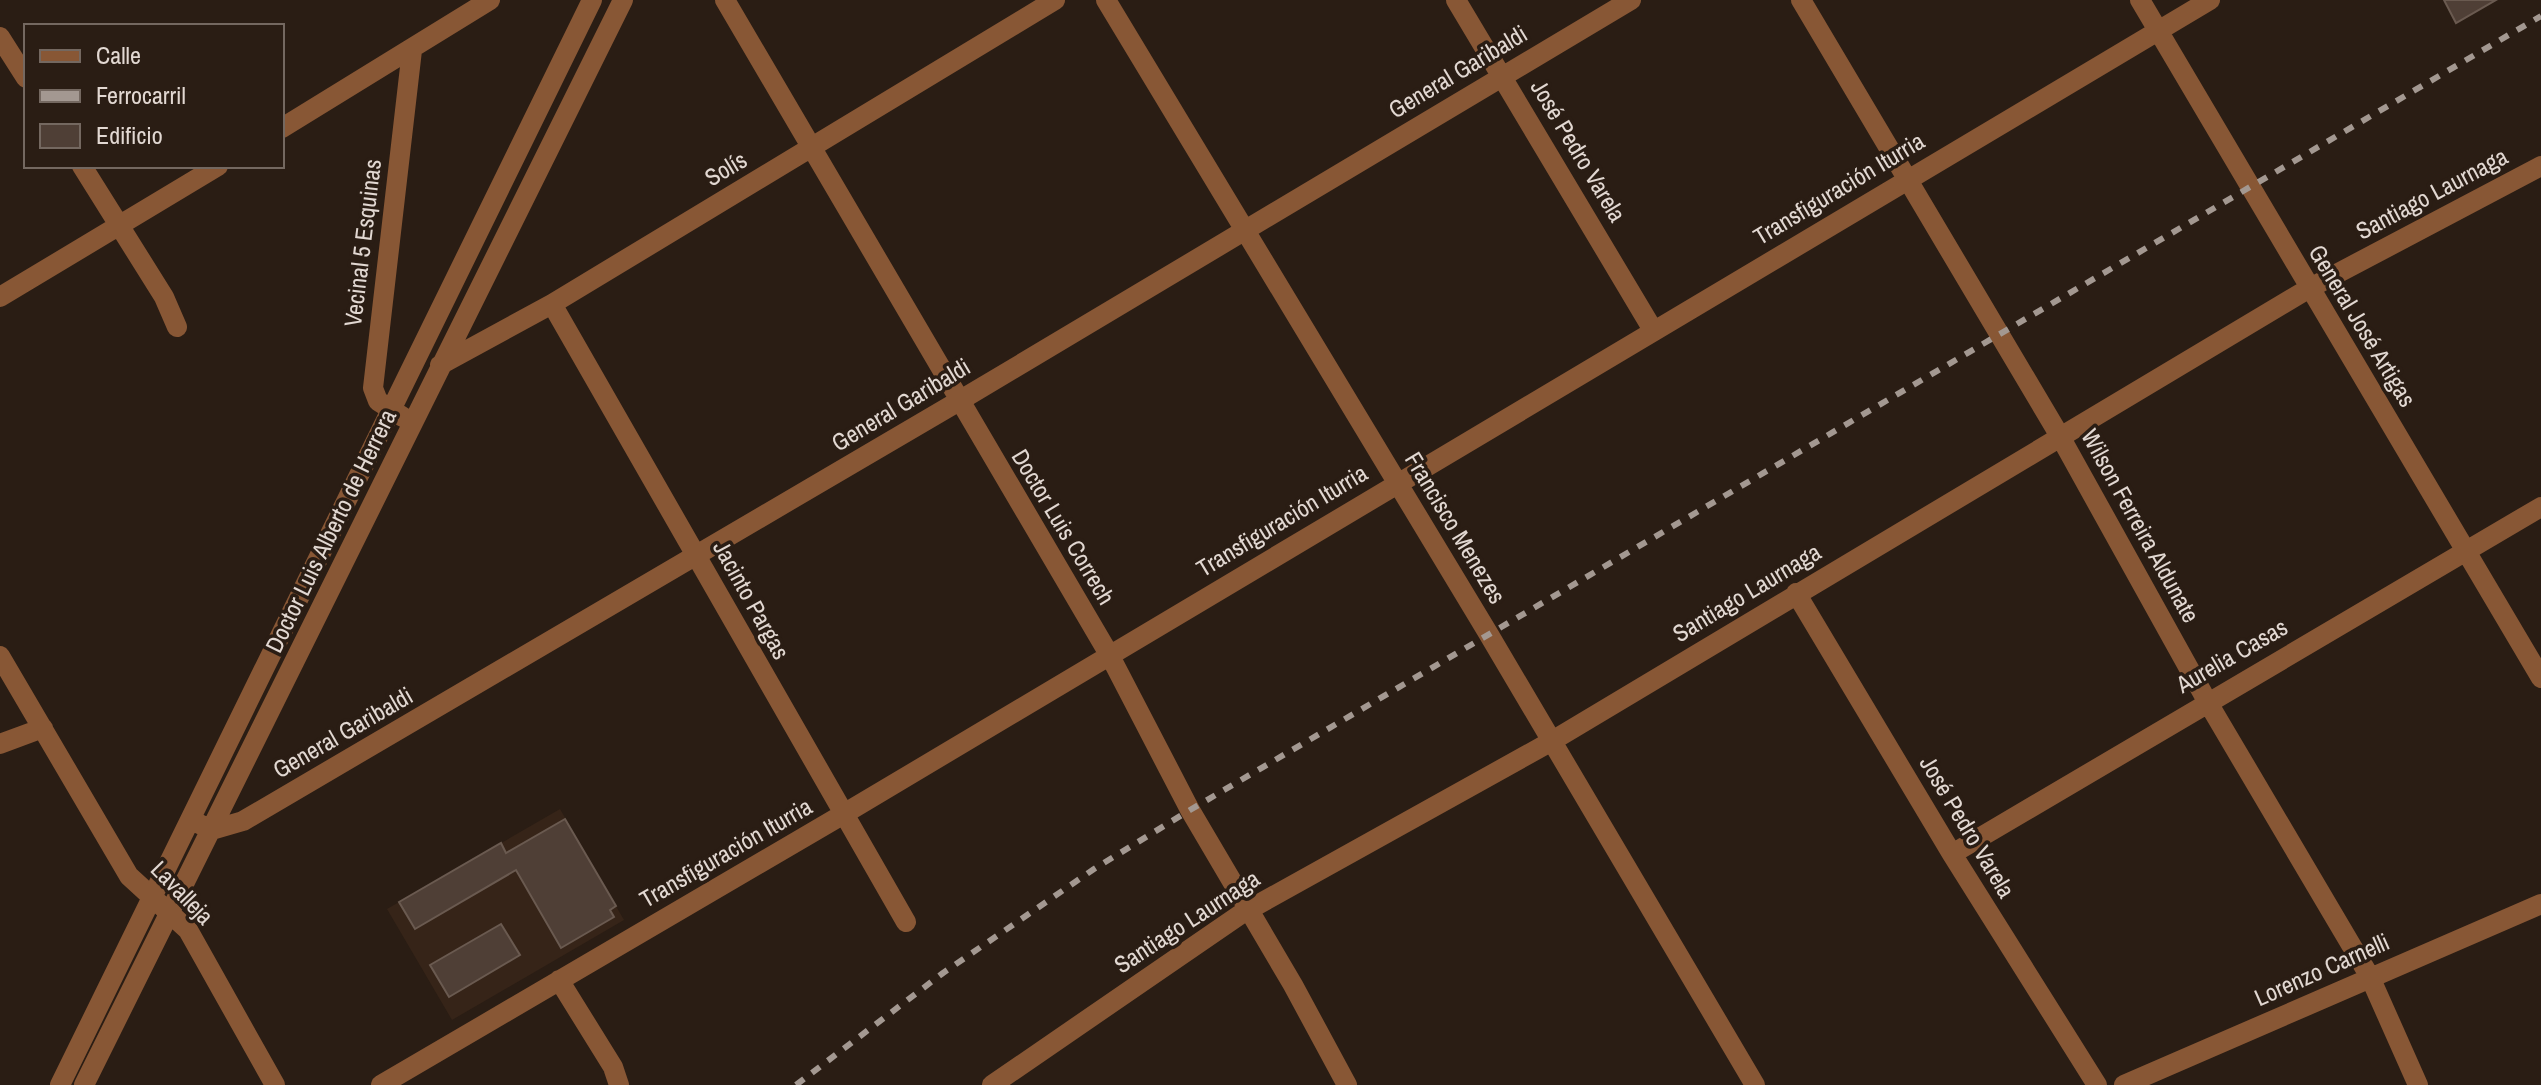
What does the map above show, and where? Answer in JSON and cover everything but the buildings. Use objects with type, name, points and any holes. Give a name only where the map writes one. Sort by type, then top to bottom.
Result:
[{"type":"street","points":[[284,127],[490,0]]},
{"type":"street","name":"Doctor Luis Alberto de Herrera","points":[[60,1085],[592,0]]},
{"type":"street","name":"Doctor Luis Alberto de Herrera","points":[[84,1085],[623,0]]},
{"type":"street","name":"Doctor Luis Correch","points":[[725,0],[809,149],[1110,656],[1190,810],[1347,1085]]},
{"type":"street","name":"Solís","points":[[442,366],[552,304],[1055,0]]},
{"type":"street","name":"Francisco Menezes","points":[[1106,0],[1398,482],[1755,1085]]},
{"type":"street","name":"José Pedro Varela","points":[[1456,0],[1653,330]]},
{"type":"street","name":"General Garibaldi","points":[[212,830],[243,821],[959,401],[1631,0]]},
{"type":"street","name":"Wilson Ferreira Aldunate","points":[[1801,0],[2061,438],[2207,701],[2370,977],[2418,1085]]},
{"type":"street","name":"General José Artigas","points":[[2140,0],[2308,289],[2467,549],[2541,678]]},
{"type":"street","name":"Transfiguración Iturria","points":[[381,1085],[842,815],[2210,0]]},
{"type":"street","points":[[0,37],[24,75]]},
{"type":"street","name":"Vecinal 5 Esquinas","points":[[392,411],[378,401],[373,388],[412,50]]},
{"type":"street","name":"Santiago Laurnaga","points":[[992,1085],[1249,909],[1552,741],[2308,289],[2541,166]]},
{"type":"street","points":[[83,168],[164,297],[177,327]]},
{"type":"street","points":[[0,297],[215,168]]},
{"type":"street","name":"Jacinto Pargas","points":[[552,304],[906,922]]},
{"type":"street","points":[[418,359],[442,366]]},
{"type":"street","points":[[392,411],[414,422]]},
{"type":"street","name":"Aurelia Casas","points":[[1952,854],[2541,507]]},
{"type":"street","name":"José Pedro Varela","points":[[1796,593],[1952,854],[2097,1085]]},
{"type":"street","name":"Lavalleja","points":[[0,656],[129,876],[188,930],[275,1085]]},
{"type":"street","points":[[0,744],[43,728]]},
{"type":"street","points":[[191,820],[212,830]]},
{"type":"street","name":"Lorenzo Carnelli","points":[[2124,1085],[2541,904]]},
{"type":"street","points":[[559,980],[613,1067],[619,1085]]},
{"type":"shaded area","points":[[560,809],[624,920],[452,1020],[387,909]]},
{"type":"railway","points":[[796,1085],[943,973],[1094,869],[1190,810],[2541,16]]}]
